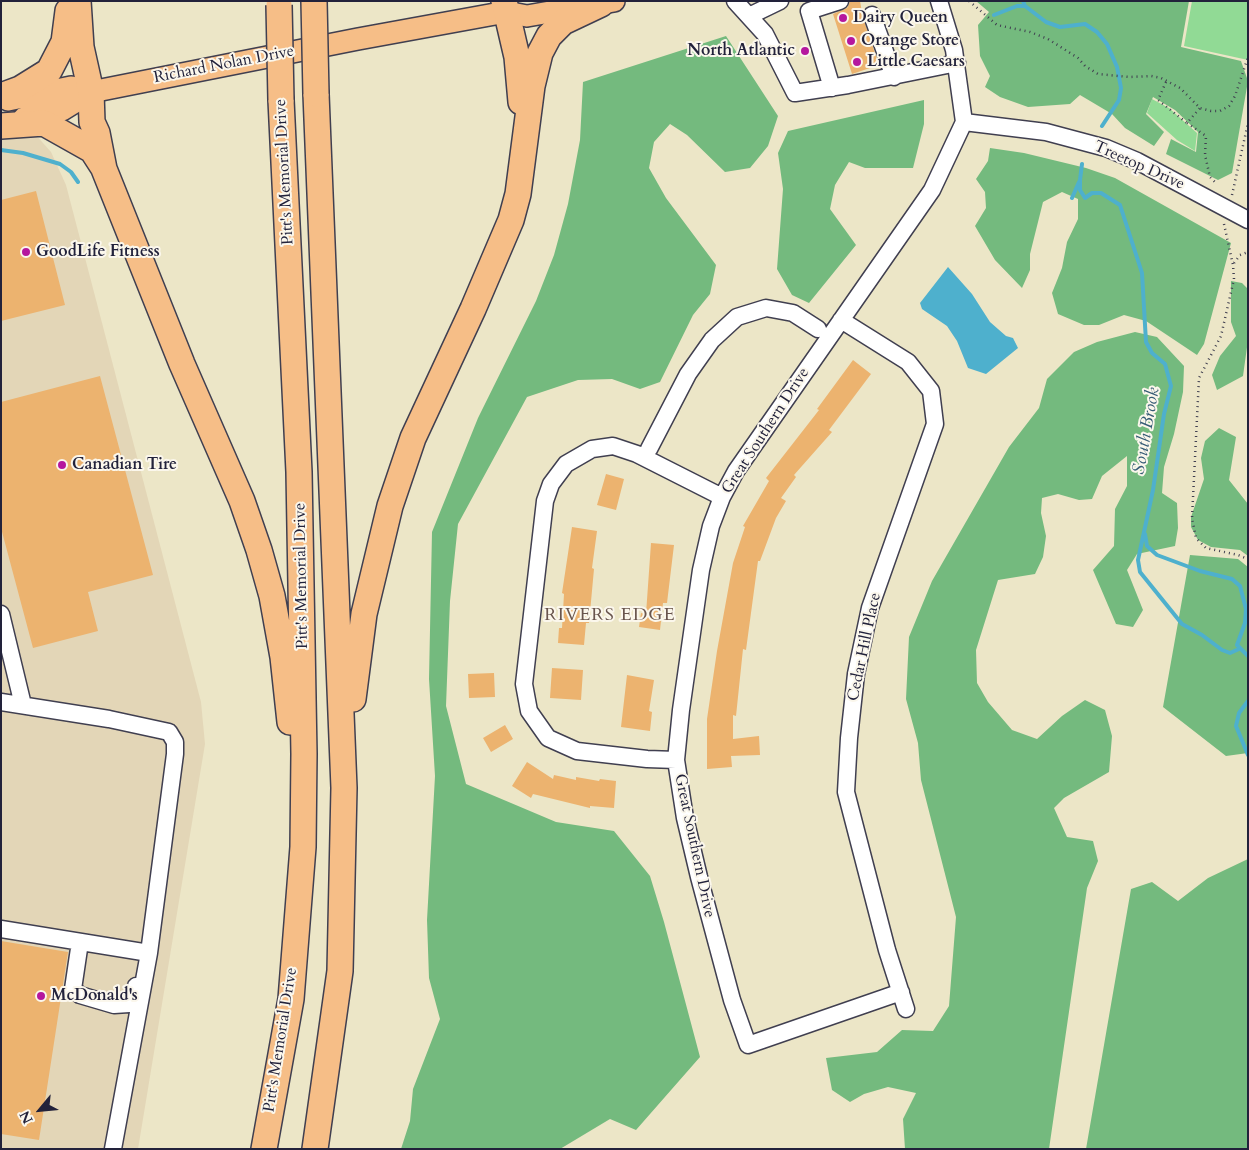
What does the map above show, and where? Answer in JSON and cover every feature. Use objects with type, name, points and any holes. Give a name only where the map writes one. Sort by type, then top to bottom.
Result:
[{"type":"highway","points":[[1,96],[27,85],[49,71],[64,42],[72,1]]},
{"type":"highway","points":[[78,1],[81,47],[91,92],[92,122],[98,133],[104,169]]},
{"type":"highway","name":"Pitt's Memorial Drive","points":[[314,1],[316,94],[344,788],[340,971],[315,1149]]},
{"type":"highway","name":"Pitt's Memorial Drive","points":[[264,1149],[291,999],[303,847],[304,660],[299,472],[281,100],[279,3]]},
{"type":"highway","points":[[344,788],[364,614],[390,506],[413,438],[508,228],[518,194],[532,86],[544,45],[563,22],[607,3]]},
{"type":"highway","points":[[510,5],[517,57],[524,157]]},
{"type":"highway","points":[[1,126],[44,123],[92,150],[104,169],[182,364],[242,501],[272,596],[283,657],[290,720],[295,946]]},
{"type":"main road","name":"Richard Nolan Drive","points":[[1,122],[62,110],[91,92],[510,5],[527,16],[607,3]]},
{"type":"main road","name":"Richard Nolan Drive","points":[[1,101],[70,87],[91,92]]},
{"type":"street","points":[[735,1],[765,34],[796,93],[832,88],[957,63]]},
{"type":"street","points":[[749,16],[780,1]]},
{"type":"street","points":[[832,88],[809,11],[840,1]]},
{"type":"street","points":[[940,1],[957,63],[964,122]]},
{"type":"street","points":[[872,15],[894,76]]},
{"type":"street","name":"Treetop Drive","points":[[964,122],[1046,132],[1106,148],[1137,161],[1248,220]]},
{"type":"street","name":"Great Southern Drive","points":[[900,992],[748,1045],[732,1000],[699,876],[685,818],[676,760],[681,710],[701,570],[711,526],[722,497],[736,471],[932,190],[964,122]]},
{"type":"street","points":[[649,449],[688,374],[712,340],[737,317],[766,308],[793,313],[818,329]]},
{"type":"street","name":"Cedar Hill Place","points":[[841,320],[908,362],[930,391],[935,424],[870,608],[856,674],[848,738],[846,792],[887,950],[906,1009]]},
{"type":"street","points":[[676,760],[647,759],[577,751],[548,738],[529,711],[524,684],[545,501],[550,484],[566,464],[592,449],[613,446],[637,454],[678,477],[722,497]]},
{"type":"street","points":[[1,614],[23,705]]},
{"type":"street","points":[[1,702],[162,729],[169,732],[175,742],[176,754],[113,1149]]},
{"type":"street","points":[[1,929],[145,952]]},
{"type":"street","points":[[80,942],[74,989],[80,995],[114,1004],[129,1004],[134,997],[145,952]]},
{"type":"path","points":[[969,1],[997,25],[1048,39],[1078,58],[1090,70],[1098,74],[1112,77],[1151,76],[1166,82],[1172,82],[1200,108],[1220,111],[1228,106],[1235,96],[1248,57]]},
{"type":"path","points":[[1166,82],[1158,100],[1206,136],[1205,155],[1210,177],[1216,182],[1214,185]]},
{"type":"path","points":[[1187,123],[1200,108]]},
{"type":"path","points":[[1232,195],[1248,123]]},
{"type":"path","points":[[1223,222],[1234,265],[1234,279],[1221,336],[1199,378],[1192,518],[1196,538],[1206,548],[1248,559]]},
{"type":"path","points":[[1234,265],[1240,255],[1248,252]]},
{"type":"shaded area","points":[[35,134],[51,152],[66,185],[201,702],[205,744],[138,1149],[1,1149],[1,138]]},
{"type":"green space","points":[[976,1],[1189,1],[1181,47],[1241,61],[1248,81],[1232,173],[1218,180],[1166,154],[1171,139],[1196,152],[1198,132],[1175,110],[1153,97],[1146,114],[1164,132],[1154,146],[1125,128],[1112,114],[1080,95],[1070,104],[1028,107],[1000,97],[985,87],[990,76],[980,56],[978,25],[989,12]]},
{"type":"green space","points":[[1192,1],[1248,1],[1248,60],[1184,46]]},
{"type":"green space","points":[[726,36],[778,116],[768,146],[750,168],[725,172],[687,135],[670,124],[654,142],[649,168],[666,198],[716,265],[710,294],[693,315],[660,382],[640,389],[612,379],[578,380],[527,397],[458,524],[450,601],[446,706],[466,784],[556,822],[614,831],[650,876],[700,1057],[636,1130],[610,1119],[560,1149],[401,1149],[410,1121],[413,1089],[440,1019],[429,978],[427,920],[435,776],[429,679],[432,532],[478,418],[536,301],[554,255],[568,204],[580,140],[583,82]]},
{"type":"green space","points":[[1152,99],[1169,108],[1197,133],[1195,151],[1177,140],[1147,113]]},
{"type":"green space","points":[[924,100],[924,124],[913,168],[865,168],[849,162],[835,185],[830,209],[856,245],[809,303],[792,295],[777,269],[783,189],[778,153],[788,131]]},
{"type":"green space","points":[[990,148],[1024,153],[1086,168],[1115,178],[1231,243],[1204,344],[1197,355],[1146,321],[1124,315],[1099,325],[1084,325],[1058,314],[1052,293],[1062,268],[1067,242],[1078,219],[1078,199],[1062,192],[1043,202],[1030,254],[1030,270],[1022,288],[995,260],[975,226],[986,208],[985,192],[976,179],[988,161]]},
{"type":"green space","points":[[1231,281],[1242,283],[1248,289],[1248,340],[1243,376],[1217,390],[1212,375],[1220,356],[1236,336],[1231,322]]},
{"type":"green space","points":[[1135,332],[1157,337],[1184,366],[1183,392],[1174,434],[1164,467],[1162,493],[1177,503],[1178,528],[1175,546],[1137,554],[1127,570],[1143,610],[1133,627],[1116,624],[1093,570],[1114,546],[1115,509],[1127,486],[1127,456],[1102,476],[1092,499],[1079,500],[1058,494],[1042,498],[1041,513],[1046,536],[1043,557],[1035,574],[998,580],[976,650],[977,683],[988,702],[1012,730],[1037,739],[1062,716],[1085,700],[1105,710],[1112,736],[1109,772],[1064,798],[1054,808],[1067,837],[1093,841],[1098,861],[1087,888],[1049,1149],[905,1149],[903,1119],[916,1093],[888,1087],[864,1094],[850,1102],[832,1090],[826,1058],[877,1052],[902,1030],[933,1031],[949,1006],[956,917],[921,780],[918,743],[906,699],[909,637],[932,581],[1009,447],[1039,408],[1047,379],[1074,352],[1097,342]]},
{"type":"green space","points":[[1219,428],[1236,437],[1229,480],[1248,504],[1248,556],[1240,550],[1211,547],[1198,540],[1191,527],[1191,517],[1204,479],[1201,458],[1205,441]]},
{"type":"green space","points":[[1190,555],[1238,559],[1248,567],[1248,753],[1226,756],[1163,707]]},
{"type":"green space","points":[[1248,859],[1248,1149],[1086,1149],[1131,889],[1152,882],[1178,901],[1208,878]]},
{"type":"water","points":[[948,267],[972,294],[990,322],[1006,336],[1013,338],[1018,348],[986,374],[968,368],[957,341],[947,326],[922,309],[920,303]]},
{"type":"building","points":[[860,1],[863,18],[879,65],[852,74],[833,14],[847,8],[850,2]]},
{"type":"building","name":"GoodLife Fitness","points":[[36,191],[65,305],[1,321],[1,200]]},
{"type":"building","points":[[853,360],[871,374],[829,430],[832,432],[794,475],[796,477],[781,498],[786,501],[776,518],[760,561],[758,561],[746,650],[743,649],[736,716],[733,715],[733,739],[759,736],[760,755],[731,756],[732,767],[707,769],[707,719],[717,651],[733,563],[745,527],[743,526],[769,481],[766,478],[819,410],[817,409]]},
{"type":"building","name":"Canadian Tire","points":[[100,376],[153,575],[88,592],[98,631],[33,648],[1,528],[1,402]]},
{"type":"building","points":[[606,474],[624,479],[616,510],[597,505]]},
{"type":"building","points":[[572,527],[597,531],[592,568],[594,569],[589,623],[586,623],[584,645],[558,643],[559,628],[562,628],[564,594],[562,593]]},
{"type":"building","points":[[651,543],[674,545],[667,603],[663,603],[660,630],[639,627],[641,613],[646,614]]},
{"type":"building","points":[[552,668],[583,670],[581,700],[550,698]]},
{"type":"building","points":[[494,673],[495,697],[469,698],[468,674]]},
{"type":"building","points":[[627,675],[654,680],[649,711],[652,712],[650,731],[621,727]]},
{"type":"building","points":[[505,725],[513,739],[491,752],[483,738]]},
{"type":"building","points":[[527,762],[553,779],[554,775],[576,780],[576,777],[599,781],[600,779],[616,781],[614,808],[590,806],[590,808],[533,794],[531,798],[512,786]]},
{"type":"building","points":[[1,941],[68,952],[39,1140],[1,1134]]},
{"type":"waterway","name":"South Brook","points":[[1023,1],[1025,6],[1046,22],[1060,27],[1085,24],[1097,32],[1107,44],[1117,67],[1121,88],[1119,100],[1102,126]]},
{"type":"waterway","points":[[994,15],[1017,6],[1025,6]]},
{"type":"waterway","points":[[1,150],[23,153],[60,164],[71,172],[78,182]]},
{"type":"waterway","name":"South Brook","points":[[1082,164],[1080,190],[1085,198],[1092,193],[1101,193],[1120,205],[1142,273],[1146,342],[1152,353],[1165,364],[1171,386],[1164,414],[1153,490],[1138,560],[1140,572],[1182,624],[1202,635],[1222,650],[1230,653],[1239,649]]},
{"type":"waterway","points":[[1072,198],[1079,182]]},
{"type":"waterway","points":[[1145,534],[1147,546],[1157,555],[1200,571],[1232,579],[1240,586],[1246,609],[1245,623],[1237,645],[1248,656]]},
{"type":"waterway","name":"South Brook","points":[[1248,701],[1239,713],[1236,726],[1248,755]]},
{"type":"place","name":"Dairy Queen","points":[[843,18]]},
{"type":"place","name":"Orange Store","points":[[851,41]]},
{"type":"place","name":"North Atlantic","points":[[805,51]]},
{"type":"place","name":"Little Caesars","points":[[857,62]]},
{"type":"place","name":"GoodLife Fitness","points":[[26,252]]},
{"type":"place","name":"Canadian Tire","points":[[62,465]]},
{"type":"place","name":"McDonald's","points":[[41,996]]},
{"type":"district","name":"RIVERS EDGE","points":[[610,616]]}]
